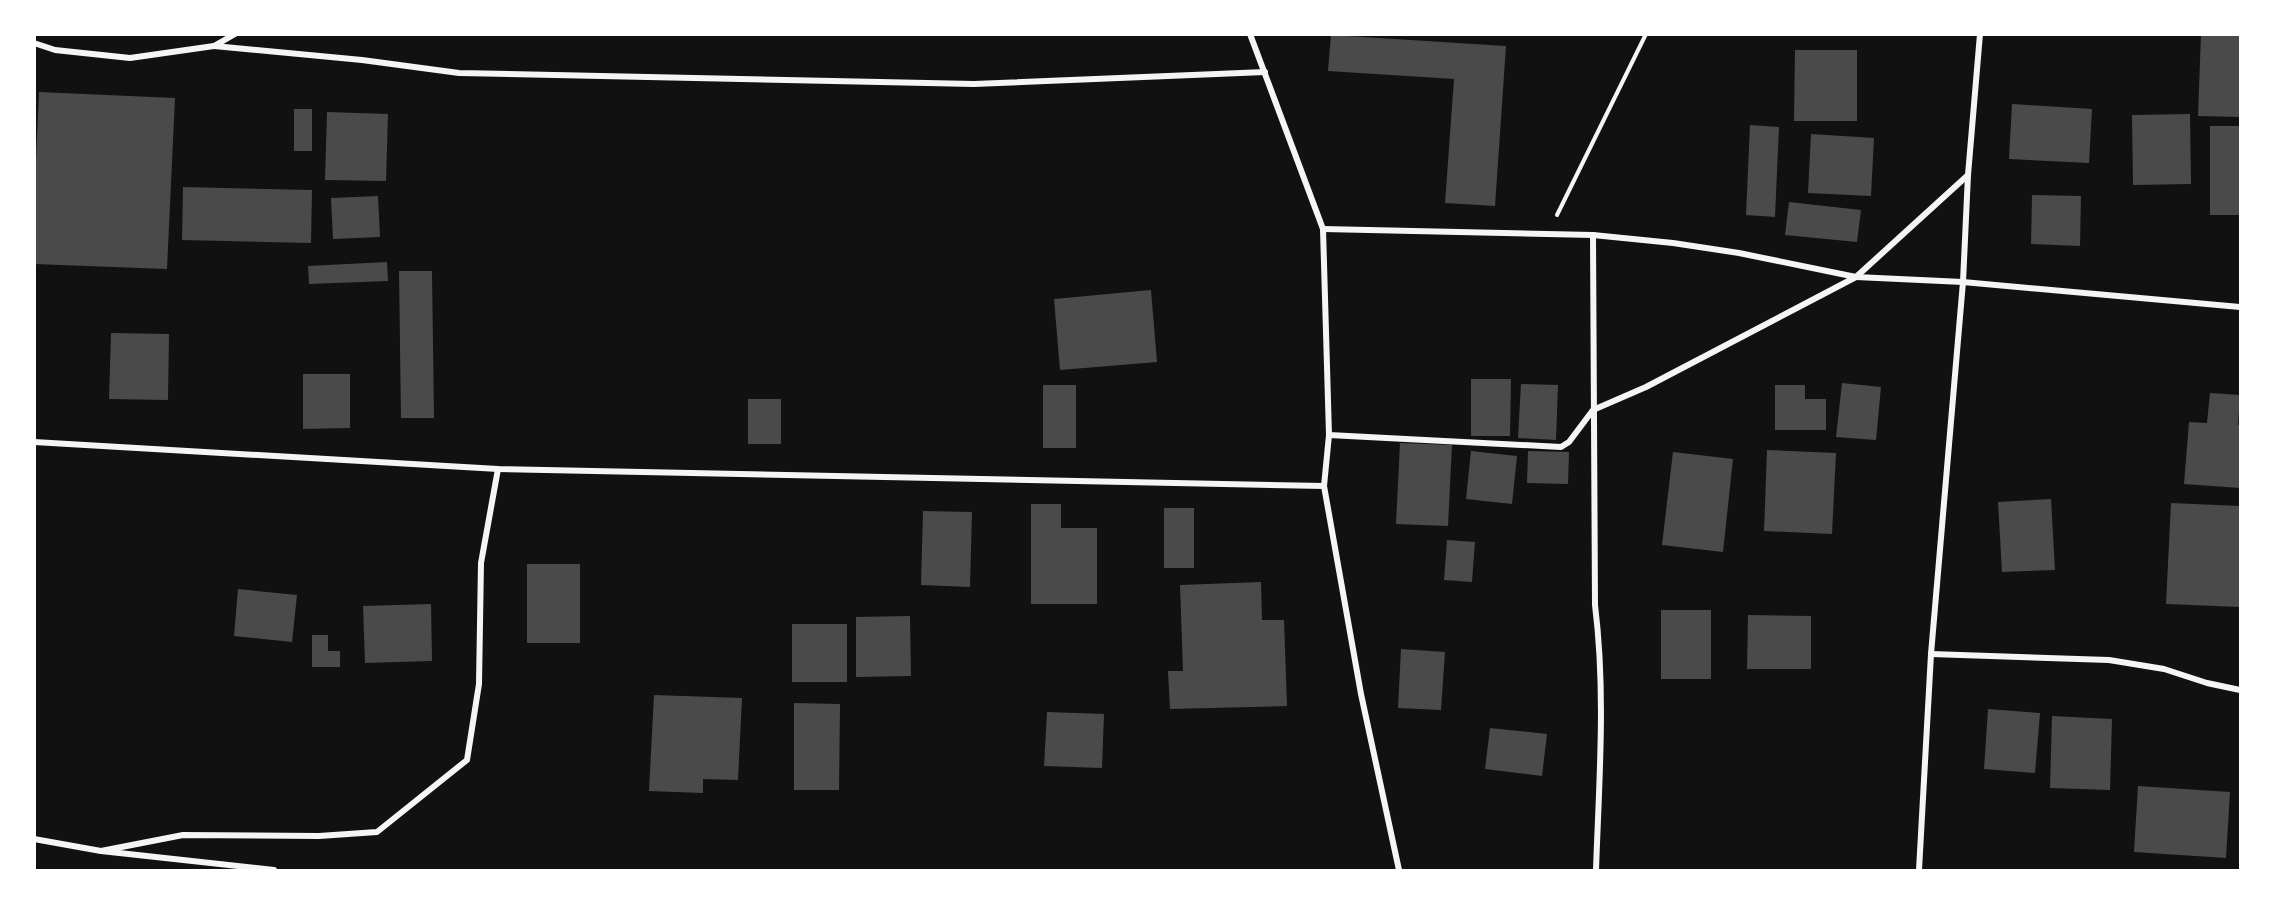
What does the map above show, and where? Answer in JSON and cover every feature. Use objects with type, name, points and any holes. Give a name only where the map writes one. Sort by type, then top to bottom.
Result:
[{"type":"street","points":[[214,46],[236,34]]},
{"type":"street","points":[[1250,34],[1288,142],[1323,229],[1329,435],[1324,486],[1361,694],[1399,870]]},
{"type":"street","points":[[1919,870],[1931,654],[1963,282],[1968,175],[1980,34]]},
{"type":"street","points":[[34,42],[56,50],[130,58],[214,46],[362,60],[459,73],[974,84],[1265,72]]},
{"type":"street","points":[[1329,435],[1561,447],[1569,442],[1593,410],[1646,387],[1856,277],[1968,175]]},
{"type":"street","points":[[1323,229],[1593,235],[1673,243],[1739,253],[1856,277],[1963,282],[2241,307]]},
{"type":"street","points":[[1593,235],[1595,605],[1602,699],[1596,870]]},
{"type":"street","points":[[34,442],[498,469],[1324,486]]},
{"type":"street","points":[[101,851],[183,835],[319,836],[377,832],[467,760],[479,684],[481,562],[498,469]]},
{"type":"street","points":[[1931,654],[2109,660],[2164,669],[2207,683],[2241,690]]},
{"type":"street","points":[[34,839],[101,851],[274,870]]},
{"type":"path","points":[[1548,235],[1646,34]]},
{"type":"building","points":[[2201,34],[2240,34],[2240,117],[2198,116]]},
{"type":"building","points":[[1331,35],[1506,46],[1495,206],[1445,203],[1454,79],[1328,71]]},
{"type":"building","points":[[1795,50],[1857,50],[1857,121],[1794,121]]},
{"type":"building","points":[[39,92],[175,98],[167,269],[34,264]]},
{"type":"building","points":[[2012,104],[2092,109],[2089,163],[2009,159]]},
{"type":"building","points":[[294,109],[312,109],[312,151],[294,151]]},
{"type":"building","points":[[327,112],[388,114],[386,181],[325,180]]},
{"type":"building","points":[[2190,114],[2191,184],[2133,185],[2132,115]]},
{"type":"building","points":[[1750,125],[1779,127],[1775,217],[1746,215]]},
{"type":"building","points":[[2210,126],[2240,126],[2240,215],[2210,215]]},
{"type":"building","points":[[1811,134],[1874,138],[1871,196],[1808,193]]},
{"type":"building","points":[[183,187],[312,190],[311,243],[182,240]]},
{"type":"building","points":[[2032,195],[2081,196],[2080,246],[2031,244]]},
{"type":"building","points":[[378,196],[380,237],[333,239],[331,198]]},
{"type":"building","points":[[1789,202],[1861,210],[1857,242],[1785,235]]},
{"type":"building","points":[[387,262],[388,281],[309,284],[308,266]]},
{"type":"building","points":[[399,271],[432,271],[434,418],[401,418]]},
{"type":"building","points":[[1151,290],[1157,362],[1060,370],[1054,299]]},
{"type":"building","points":[[111,333],[169,334],[168,400],[109,399]]},
{"type":"building","points":[[303,374],[350,374],[350,428],[303,429]]},
{"type":"building","points":[[1471,379],[1511,379],[1510,436],[1471,436]]},
{"type":"building","points":[[1842,383],[1881,387],[1876,440],[1836,437]]},
{"type":"building","points":[[1521,384],[1558,385],[1556,440],[1518,438]]},
{"type":"building","points":[[1043,385],[1076,385],[1076,448],[1043,448]]},
{"type":"building","points":[[1775,385],[1805,385],[1805,399],[1826,399],[1826,430],[1775,430]]},
{"type":"building","points":[[2210,393],[2240,395],[2238,425],[2240,425],[2240,488],[2184,484],[2189,422],[2207,423]]},
{"type":"building","points":[[748,399],[781,399],[781,444],[748,444]]},
{"type":"building","points":[[1400,443],[1452,445],[1448,526],[1396,524]]},
{"type":"building","points":[[1767,450],[1836,453],[1832,534],[1764,531]]},
{"type":"building","points":[[1471,451],[1517,456],[1512,504],[1466,499]]},
{"type":"building","points":[[1528,451],[1569,452],[1568,484],[1527,483]]},
{"type":"building","points":[[1673,452],[1733,459],[1723,552],[1662,545]]},
{"type":"building","points":[[2051,499],[2055,570],[2002,572],[1998,502]]},
{"type":"building","points":[[2171,503],[2240,506],[2240,607],[2166,604]]},
{"type":"building","points":[[1031,504],[1061,504],[1061,528],[1097,528],[1097,604],[1031,604]]},
{"type":"building","points":[[1164,508],[1194,508],[1194,568],[1164,568]]},
{"type":"building","points":[[923,511],[972,512],[970,587],[921,585]]},
{"type":"building","points":[[1447,540],[1475,542],[1472,582],[1444,580]]},
{"type":"building","points":[[527,564],[580,564],[580,643],[527,643]]},
{"type":"building","points":[[1261,582],[1262,620],[1284,620],[1287,706],[1170,709],[1168,671],[1183,671],[1180,585]]},
{"type":"building","points":[[238,589],[297,595],[292,642],[234,636]]},
{"type":"building","points":[[431,604],[432,661],[365,663],[363,606]]},
{"type":"building","points":[[1661,610],[1711,610],[1711,679],[1661,679]]},
{"type":"building","points":[[1748,615],[1811,616],[1811,669],[1747,669]]},
{"type":"building","points":[[910,616],[911,676],[856,677],[856,617]]},
{"type":"building","points":[[792,624],[847,624],[847,682],[792,682]]},
{"type":"building","points":[[312,635],[328,635],[328,651],[340,651],[340,667],[312,667]]},
{"type":"building","points":[[1401,649],[1445,652],[1441,710],[1398,708]]},
{"type":"building","points":[[654,695],[742,698],[738,780],[703,779],[703,793],[649,791]]},
{"type":"building","points":[[794,703],[840,704],[839,790],[794,790]]},
{"type":"building","points":[[1988,709],[2040,713],[2035,773],[1984,769]]},
{"type":"building","points":[[1047,712],[1104,714],[1102,768],[1044,766]]},
{"type":"building","points":[[2052,716],[2112,719],[2110,790],[2050,788]]},
{"type":"building","points":[[1490,728],[1547,734],[1542,776],[1485,769]]},
{"type":"building","points":[[2138,786],[2230,792],[2226,858],[2134,852]]}]
